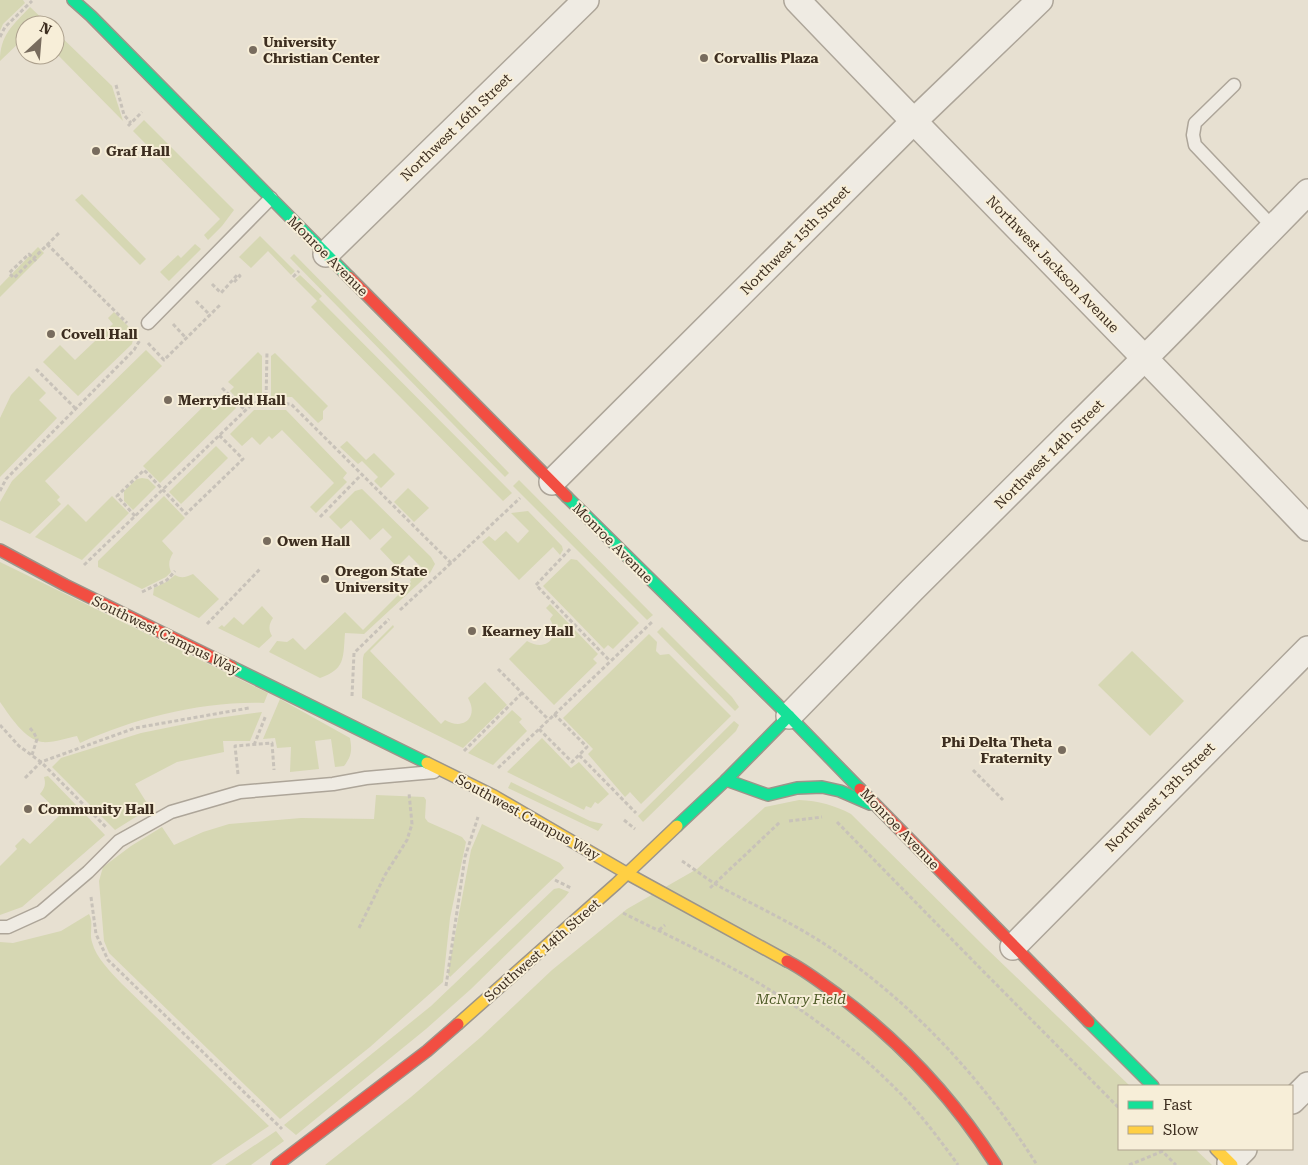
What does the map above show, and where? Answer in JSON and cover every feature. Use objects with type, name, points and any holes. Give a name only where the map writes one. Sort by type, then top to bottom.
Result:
[{"type":"street","name":"Monroe Avenue","points":[[73,0],[552,482],[789,716],[1014,947],[1152,1085]]},
{"type":"street","name":"Northwest 16th Street","points":[[326,254],[586,0]]},
{"type":"street","name":"Northwest Jackson Avenue","points":[[797,0],[1308,528]]},
{"type":"street","name":"Northwest 15th Street","points":[[552,482],[913,122],[1040,0]]},
{"type":"street","points":[[91,16],[100,5]]},
{"type":"street","name":"Northwest 14th Street","points":[[789,716],[877,625],[1145,358],[1308,192]]},
{"type":"street","name":"Southwest Campus Way","points":[[0,550],[65,585],[485,792],[628,874],[801,968],[860,1012],[914,1061],[946,1095],[976,1132],[996,1165]]},
{"type":"street","name":"Northwest 13th Street","points":[[1014,947],[1308,649]]},
{"type":"street","name":"Southwest 14th Street","points":[[277,1165],[427,1051],[628,874],[726,780],[789,716]]},
{"type":"street","points":[[726,780],[768,795],[797,788],[822,787],[840,791],[878,806]]},
{"type":"street","points":[[1293,1100],[1308,1085]]},
{"type":"lane","points":[[1234,85],[1195,123],[1192,135],[1195,145],[1273,227]]},
{"type":"lane","points":[[148,323],[271,198]]},
{"type":"lane","points":[[0,927],[8,926],[41,912],[88,872],[120,841],[170,812],[240,792],[333,784],[366,778],[444,772]]},
{"type":"path","points":[[0,37],[5,27],[32,1]]},
{"type":"path","points":[[116,85],[124,115],[131,122]]},
{"type":"path","points":[[128,126],[142,112]]},
{"type":"path","points":[[36,261],[33,258],[29,254],[9,273],[14,278],[27,264],[34,257],[41,250],[60,232]]},
{"type":"path","points":[[293,277],[299,271]]},
{"type":"path","points":[[216,288],[221,293],[238,274],[240,276],[235,281],[237,282]]},
{"type":"path","points":[[0,491],[6,479],[134,350],[148,323]]},
{"type":"path","points":[[266,351],[266,403]]},
{"type":"path","points":[[36,369],[76,408]]},
{"type":"path","points":[[222,388],[245,410]]},
{"type":"path","points":[[65,585],[253,403],[291,404],[451,563]]},
{"type":"path","points":[[135,516],[116,496],[144,470],[186,514],[236,466],[243,459],[219,435]]},
{"type":"path","points":[[320,517],[361,475]]},
{"type":"path","points":[[400,610],[520,498]]},
{"type":"path","points":[[570,548],[536,586],[610,661]]},
{"type":"path","points":[[186,645],[260,569]]},
{"type":"path","points":[[139,593],[167,580],[175,571]]},
{"type":"path","points":[[446,986],[465,857],[485,792],[496,770],[673,602]]},
{"type":"path","points":[[352,698],[354,653],[390,619]]},
{"type":"path","points":[[498,670],[548,720]]},
{"type":"path","points":[[463,753],[522,693]]},
{"type":"path","points":[[25,778],[41,762],[135,728],[250,708]]},
{"type":"path","points":[[539,729],[572,762],[587,747],[554,714]]},
{"type":"path","points":[[1,727],[20,746],[41,762],[120,841]]},
{"type":"path","points":[[30,728],[37,738],[32,755]]},
{"type":"path","points":[[240,792],[236,746],[272,743],[276,788]]},
{"type":"path","points":[[579,754],[636,812]]},
{"type":"path","points":[[973,770],[1003,800]]},
{"type":"path","points":[[359,928],[385,875],[407,840],[412,824],[407,775]]},
{"type":"path","points":[[660,930],[716,883],[780,822],[827,816]]},
{"type":"path","points":[[835,820],[1118,1107]]},
{"type":"path","points":[[88,872],[96,934],[108,960],[301,1147]]},
{"type":"path","points":[[555,880],[660,930],[756,981],[813,1018],[844,1042],[902,1095],[958,1165]]},
{"type":"path","points":[[1129,1165],[1162,1150],[1176,1165]]},
{"type":"green space","points":[[0,0],[23,0],[25,3],[3,24],[0,31]]},
{"type":"green space","points":[[30,7],[38,15],[22,15]]},
{"type":"green space","points":[[15,23],[15,47],[0,61],[2,44]]},
{"type":"green space","points":[[65,41],[112,86],[123,121],[65,62]]},
{"type":"green space","points":[[144,120],[234,210],[208,240],[204,235],[220,219],[133,131]]},
{"type":"green space","points":[[82,194],[146,259],[140,265],[75,200]]},
{"type":"green space","points":[[260,236],[295,271],[291,275],[268,251],[251,268],[239,257]]},
{"type":"green space","points":[[195,244],[201,249],[169,281],[160,272],[178,255],[181,258]]},
{"type":"green space","points":[[38,247],[44,253],[0,297],[0,286]]},
{"type":"green space","points":[[294,254],[509,473],[505,477],[290,258]]},
{"type":"green space","points":[[300,275],[322,296],[319,299],[512,493],[503,501],[311,307],[317,301],[295,279]]},
{"type":"green space","points":[[114,312],[128,326],[133,339],[132,344],[78,396],[43,362],[60,345],[75,360],[113,324],[108,318]]},
{"type":"green space","points":[[146,350],[162,366],[45,481],[60,497],[57,500],[61,504],[30,534],[0,520],[0,502],[12,481]]},
{"type":"green space","points":[[258,352],[262,356],[262,396],[251,396],[242,404],[230,391],[234,387],[228,382]]},
{"type":"green space","points":[[275,353],[328,406],[323,411],[323,419],[318,423],[292,397],[271,397],[271,356]]},
{"type":"green space","points":[[29,376],[46,393],[39,400],[57,418],[0,477],[0,418],[11,395]]},
{"type":"green space","points":[[215,395],[219,399],[223,395],[236,408],[160,483],[143,466]]},
{"type":"green space","points":[[254,410],[286,410],[347,473],[343,478],[347,482],[316,513],[310,507],[334,483],[282,430],[272,439],[269,436],[260,445],[252,437],[242,446],[230,434]]},
{"type":"green space","points":[[347,441],[366,460],[374,453],[395,474],[381,488],[374,481],[378,477],[362,461],[358,464],[340,447]]},
{"type":"green space","points":[[216,446],[228,458],[181,504],[169,492]]},
{"type":"green space","points":[[137,479],[148,479],[156,487],[133,510],[124,501],[124,491]]},
{"type":"green space","points":[[519,480],[653,615],[647,620],[513,486]]},
{"type":"green space","points":[[408,488],[429,508],[414,522],[394,502]]},
{"type":"green space","points":[[362,489],[431,557],[435,564],[430,573],[364,634],[345,633],[342,661],[335,671],[320,678],[269,652],[277,641],[287,642],[293,638],[305,650],[345,612],[363,630],[411,582],[410,580],[422,568],[409,555],[397,567],[380,549],[392,537],[383,528],[370,540],[351,520],[341,529],[329,517],[355,491]]},
{"type":"green space","points":[[112,496],[129,513],[82,560],[35,537],[68,504],[86,522]]},
{"type":"green space","points":[[164,496],[185,518],[162,541],[173,553],[169,562],[171,572],[166,577],[142,589],[98,567],[98,561]]},
{"type":"green space","points":[[528,511],[562,546],[563,550],[560,555],[553,547],[519,580],[482,542],[489,536],[495,541],[506,531],[518,543],[529,531],[511,513]]},
{"type":"green space","points":[[571,559],[577,560],[639,623],[613,649],[608,645],[604,649],[543,586]]},
{"type":"green space","points":[[0,562],[268,693],[264,703],[217,705],[170,713],[123,726],[80,743],[77,736],[51,742],[35,740],[23,732],[0,702]]},
{"type":"green space","points":[[193,574],[219,599],[199,618],[153,595],[154,588],[175,575],[184,577]]},
{"type":"green space","points":[[550,604],[598,654],[593,659],[597,663],[554,705],[509,659],[527,641],[540,645],[546,644],[553,637],[553,626],[550,619],[553,615],[546,608]]},
{"type":"green space","points":[[262,606],[273,618],[269,627],[272,636],[259,648],[218,628],[222,625],[224,627],[234,617],[243,625]]},
{"type":"green space","points":[[393,625],[394,627],[370,651],[441,724],[445,720],[458,724],[468,720],[472,711],[468,698],[485,682],[507,705],[463,748],[362,698],[364,654]]},
{"type":"green space","points":[[662,627],[732,697],[739,707],[735,711],[657,632]]},
{"type":"green space","points":[[649,634],[657,642],[656,651],[660,655],[669,654],[731,716],[641,804],[630,792],[625,797],[588,754],[593,749],[563,718]]},
{"type":"green space","points":[[1132,651],[1184,701],[1150,736],[1098,685]]},
{"type":"green space","points":[[280,699],[350,738],[351,753],[344,766],[335,767],[331,739],[315,741],[319,769],[290,772],[291,747],[277,748],[275,738],[263,739]]},
{"type":"green space","points":[[512,710],[522,719],[519,722],[527,731],[493,765],[468,753]]},
{"type":"green space","points":[[262,712],[250,741],[223,741],[224,752],[177,762],[135,784],[150,808],[115,830],[52,767],[61,758],[141,733],[210,719]]},
{"type":"green space","points":[[734,721],[739,725],[736,731],[643,822],[638,816]]},
{"type":"green space","points":[[542,738],[571,768],[579,762],[609,794],[598,804],[595,802],[591,808],[586,806],[584,810],[507,772]]},
{"type":"green space","points":[[48,776],[105,835],[22,907],[0,915],[0,866],[17,849],[15,846],[23,838],[30,844],[61,814],[40,794],[45,786],[44,777]]},
{"type":"green space","points":[[511,782],[590,821],[603,824],[598,831],[508,788]]},
{"type":"green space","points":[[376,795],[424,797],[426,800],[425,818],[428,822],[462,837],[466,842],[450,918],[443,982],[370,1047],[280,1119],[109,953],[104,941],[99,881],[103,867],[131,846],[162,827],[174,845],[203,832],[229,824],[301,818],[374,819]]},
{"type":"green space","name":"McNary Field","points":[[799,800],[813,801],[839,808],[851,814],[986,948],[1129,1085],[1118,1085],[1118,1150],[1196,1150],[1212,1165],[325,1165],[411,1097],[481,1037],[552,970],[627,909],[697,869],[765,807]]},
{"type":"green space","points":[[482,824],[560,863],[564,868],[450,977],[448,974],[449,967],[471,850]]},
{"type":"green space","points":[[559,888],[569,892],[471,989],[426,1029],[296,1135],[284,1125],[431,1006],[554,889]]},
{"type":"green space","points":[[89,914],[91,938],[94,948],[109,970],[269,1126],[211,1165],[0,1165],[0,942],[13,943],[61,931]]},
{"type":"green space","points":[[276,1131],[284,1141],[251,1165],[225,1165]]},
{"type":"traffic: fast","points":[[73,0],[349,277]]},
{"type":"traffic: fast","points":[[567,497],[789,716],[860,789]]},
{"type":"traffic: fast","points":[[232,667],[427,763]]},
{"type":"traffic: fast","points":[[677,826],[726,780],[789,716]]},
{"type":"traffic: fast","points":[[726,780],[768,795],[797,788],[822,787],[840,791],[870,804]]},
{"type":"traffic: fast","points":[[1089,1022],[1152,1085]]},
{"type":"traffic: slow","points":[[427,763],[494,796],[628,874],[787,961]]},
{"type":"traffic: slow","points":[[458,1024],[616,884],[677,826]]},
{"type":"traffic: slow","points":[[1217,1150],[1232,1165]]},
{"type":"traffic: jam","points":[[349,277],[567,497]]},
{"type":"traffic: jam","points":[[0,550],[65,585],[232,667]]},
{"type":"traffic: jam","points":[[860,789],[1089,1022]]},
{"type":"traffic: jam","points":[[787,961],[838,995],[905,1052],[962,1117],[996,1165]]},
{"type":"traffic: jam","points":[[277,1165],[427,1051],[458,1024]]},
{"type":"place","name":"University Christian Center","points":[[253,50]]},
{"type":"place","name":"Corvallis Plaza","points":[[704,58]]},
{"type":"place","name":"Graf Hall","points":[[96,151]]},
{"type":"place","name":"Covell Hall","points":[[51,334]]},
{"type":"place","name":"Merryfield Hall","points":[[168,400]]},
{"type":"place","name":"Owen Hall","points":[[267,541]]},
{"type":"place","name":"Oregon State University","points":[[325,579]]},
{"type":"place","name":"Kearney Hall","points":[[472,631]]},
{"type":"place","name":"Phi Delta Theta Fraternity","points":[[1062,750]]},
{"type":"place","name":"Community Hall","points":[[28,809]]}]
